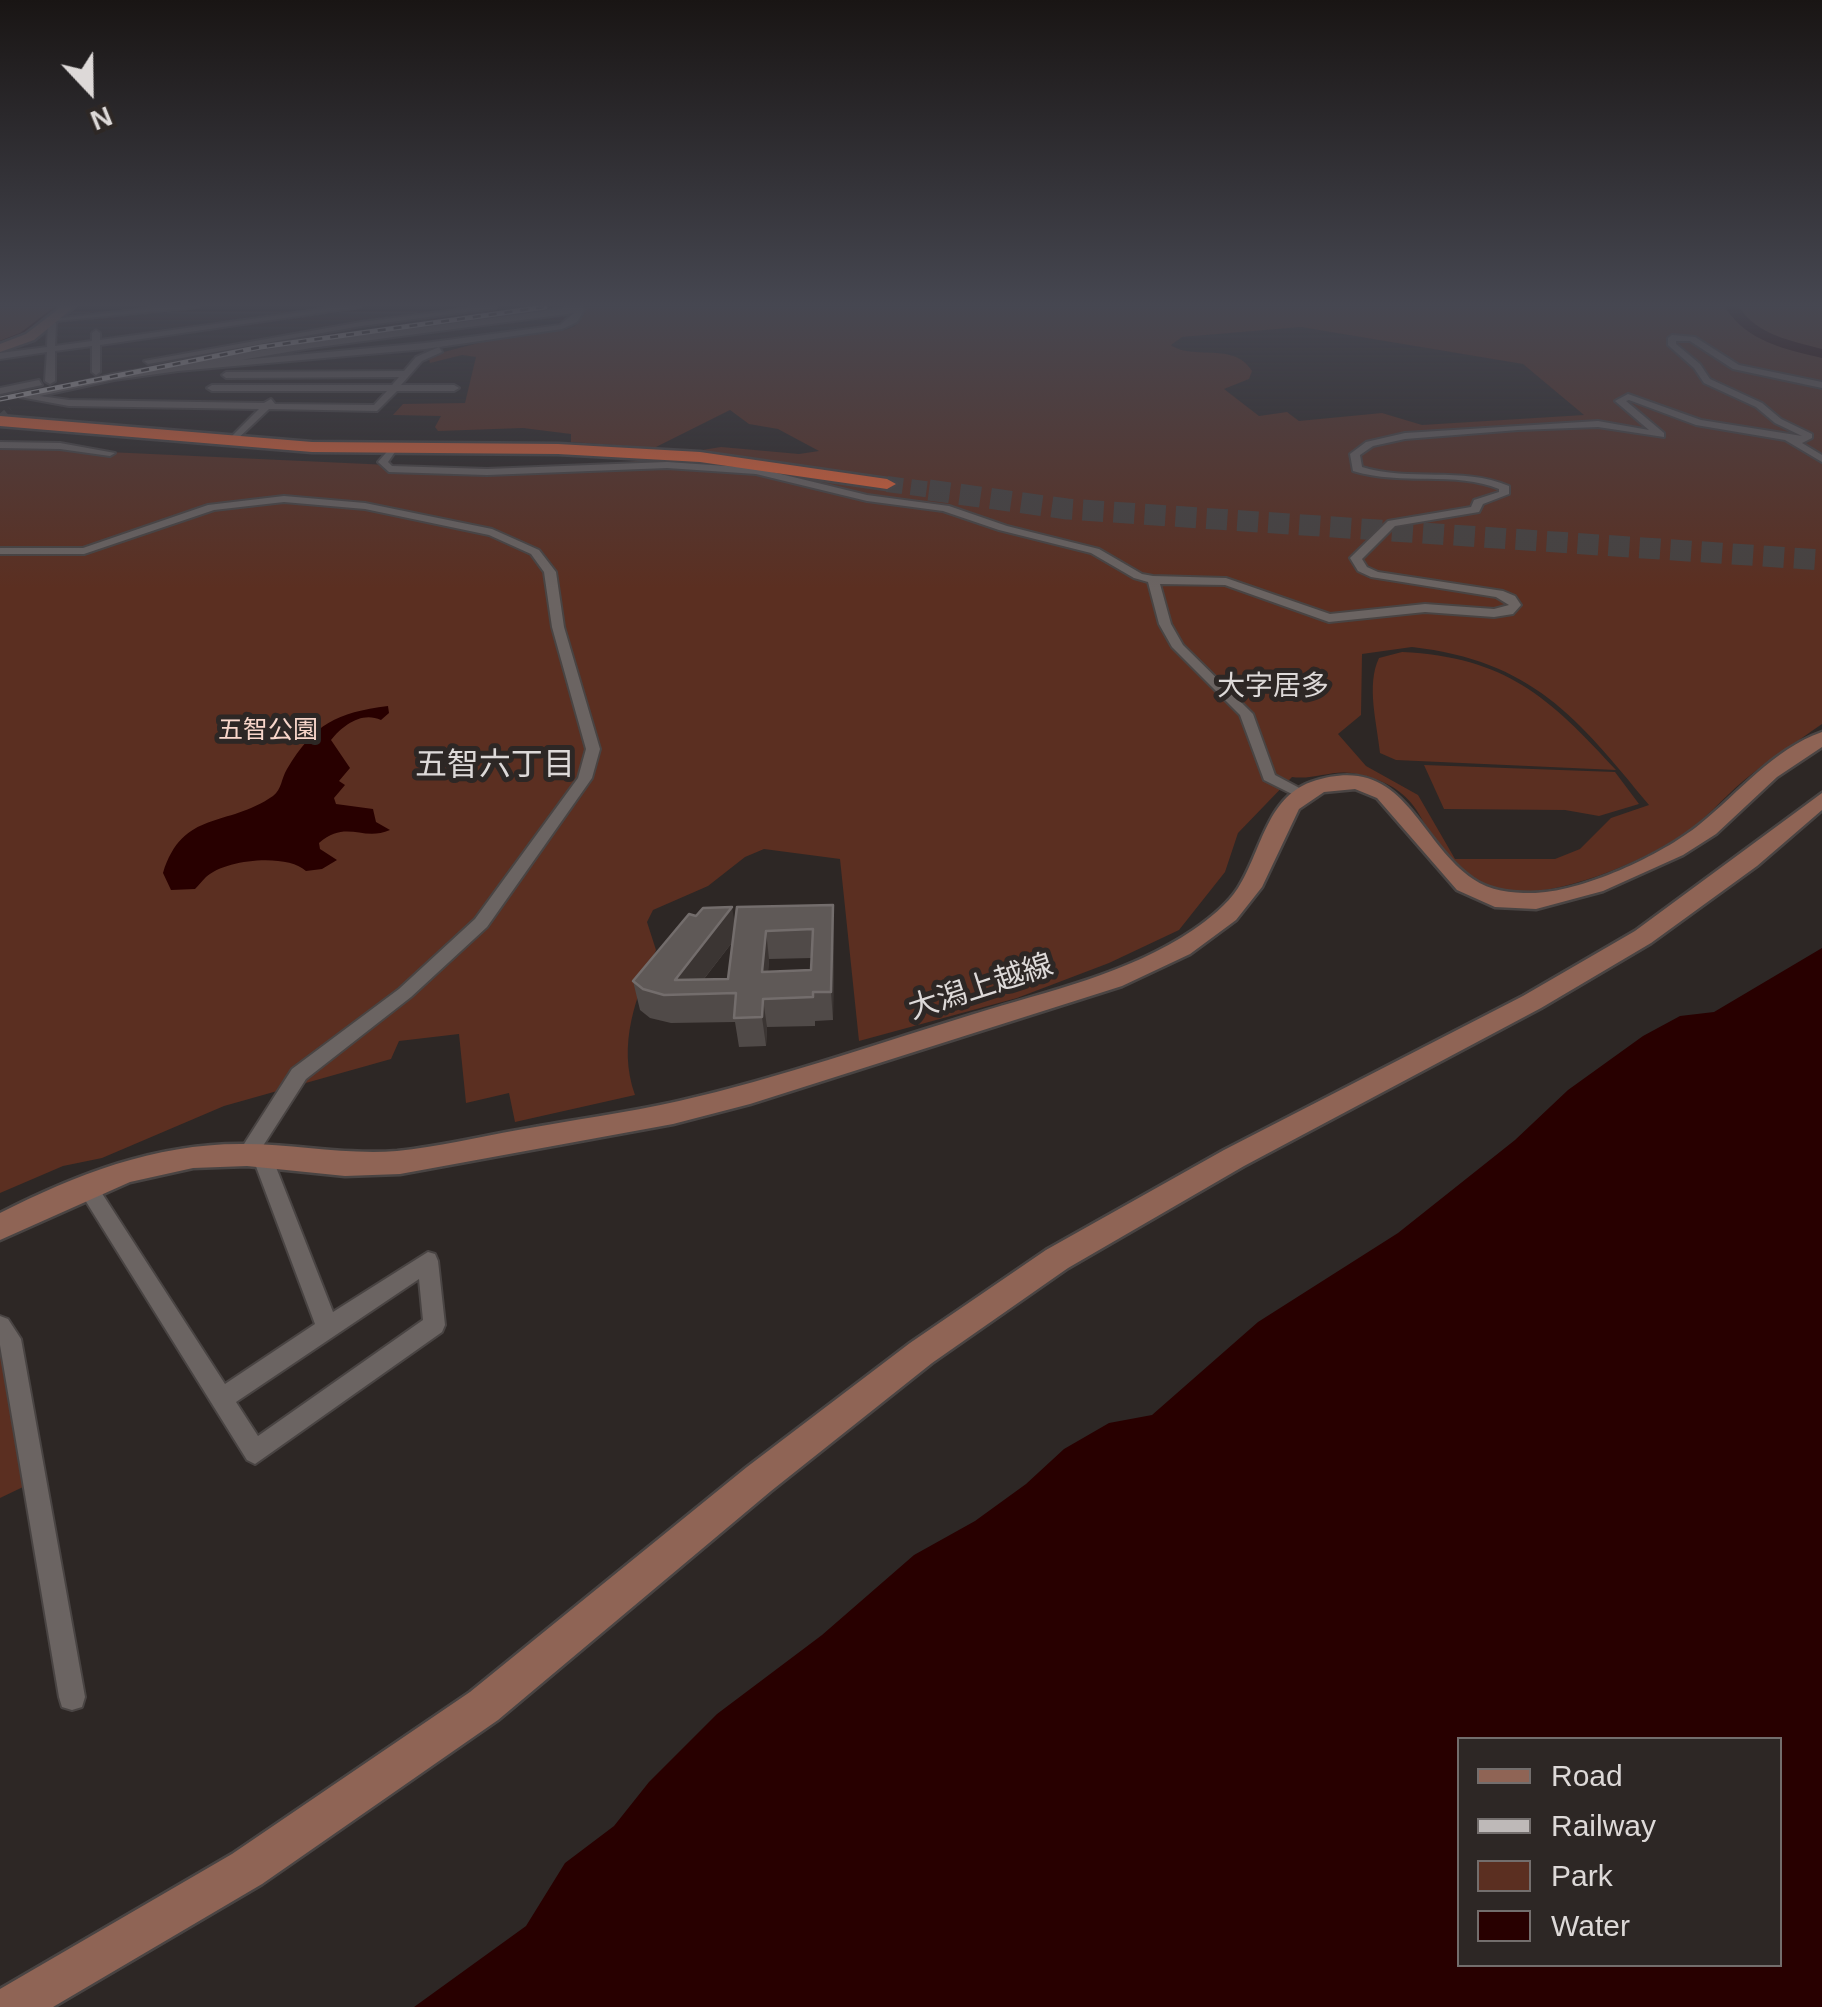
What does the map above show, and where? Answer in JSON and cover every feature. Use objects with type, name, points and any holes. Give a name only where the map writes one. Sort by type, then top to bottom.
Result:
[{"type":"highway","points":[[0,421],[232,442],[392,449],[558,449],[700,457],[887,484]]},
{"type":"main road","points":[[1300,794],[1339,784],[1374,788],[1406,811],[1438,860],[1466,887],[1501,900],[1538,900],[1566,894],[1638,867],[1693,840],[1771,772],[1822,738]]},
{"type":"main road","name":"大潟上越線","points":[[0,1228],[87,1187],[162,1163],[254,1156],[345,1164],[400,1162],[673,1113],[750,1094],[1113,980],[1150,967],[1241,900],[1300,794]]},
{"type":"main road","points":[[11,2007],[247,1869],[484,1706],[759,1478],[921,1353],[1057,1259],[1234,1158],[1532,1002],[1643,937],[1749,862],[1822,799]]},
{"type":"street","points":[[23,401],[377,408],[384,401]]},
{"type":"street","points":[[195,406],[200,401]]},
{"type":"street","points":[[232,442],[272,401]]},
{"type":"street","points":[[392,449],[383,462],[389,469],[487,472],[705,466],[780,475],[867,498],[945,508],[1095,552],[1153,580],[1226,582],[1329,618],[1426,608],[1509,611],[1515,606],[1500,594],[1374,575],[1356,564],[1365,548],[1392,523],[1475,510],[1478,502],[1504,494],[1504,488],[1485,480],[1425,481],[1368,474],[1356,469],[1355,454],[1384,440],[1502,428],[1598,424],[1661,435],[1621,401]]},
{"type":"street","points":[[1638,401],[1689,420],[1804,440],[1809,436],[1750,401]]},
{"type":"street","points":[[1789,438],[1822,459]]},
{"type":"street","points":[[0,445],[110,452]]},
{"type":"street","points":[[0,550],[84,551],[212,507],[284,499],[365,506],[492,532],[526,546],[544,560],[550,572],[558,626],[593,749],[586,778],[480,923],[404,993],[299,1074],[254,1156],[328,1329]]},
{"type":"street","points":[[1153,580],[1165,624],[1178,647],[1246,714],[1269,777],[1300,794]]},
{"type":"street","points":[[87,1187],[255,1452],[434,1325],[428,1261],[222,1399]]},
{"type":"street","points":[[0,1326],[10,1339],[72,1697]]},
{"type":"green space","name":"五智公園","points":[[1239,401],[1259,416],[1287,412],[1299,421],[1382,413],[1422,425],[1584,415],[1567,401],[1822,401],[1822,724],[1752,774],[1685,833],[1608,872],[1545,890],[1488,889],[1465,878],[1438,849],[1411,803],[1379,780],[1344,772],[1292,777],[1238,833],[1225,872],[1179,930],[1109,963],[1017,998],[859,1041],[840,859],[764,849],[745,857],[708,886],[653,910],[647,922],[656,950],[636,1003],[628,1039],[635,1095],[515,1122],[509,1093],[466,1103],[459,1034],[399,1041],[391,1059],[224,1106],[102,1158],[63,1166],[0,1193],[0,447],[497,470],[611,465],[721,447],[799,454],[819,451],[778,429],[749,424],[730,410],[654,448],[571,442],[571,434],[523,428],[438,431],[435,427],[441,416],[393,415],[403,404]],"holes":[[[1412,647],[1490,665],[1548,698],[1598,745],[1649,805],[1611,818],[1580,849],[1555,859],[1455,859],[1418,795],[1366,766],[1338,734],[1361,715],[1362,654]]]},
{"type":"green space","points":[[1402,652],[1470,662],[1498,672],[1569,721],[1616,770],[1396,760],[1380,753],[1374,704],[1375,669],[1379,658]]},
{"type":"green space","points":[[1424,765],[1615,772],[1639,804],[1599,816],[1565,810],[1444,809]]},
{"type":"green space","points":[[0,1347],[23,1487],[0,1498]]},
{"type":"water","points":[[388,706],[389,713],[381,720],[367,717],[353,721],[331,740],[350,768],[339,781],[345,785],[334,798],[336,804],[373,809],[376,822],[390,830],[329,836],[319,843],[320,849],[337,860],[322,869],[306,871],[297,865],[271,860],[241,862],[215,871],[195,889],[171,890],[163,873],[182,838],[208,822],[239,813],[273,796],[297,753],[328,723],[354,712]]},
{"type":"water","points":[[1822,948],[1822,2007],[414,2007],[526,1926],[565,1863],[614,1826],[649,1782],[717,1714],[822,1635],[914,1555],[975,1521],[1026,1484],[1064,1449],[1109,1423],[1152,1415],[1258,1322],[1398,1233],[1515,1140],[1568,1090],[1643,1036],[1680,1016],[1714,1012]]},
{"type":"building","points":[[833,905],[831,992],[813,992],[813,997],[763,999],[762,1017],[734,1018],[736,993],[664,995],[643,989],[633,981],[689,914],[696,916],[703,908],[732,907],[675,980],[728,979],[737,907]],"holes":[[[813,929],[811,970],[762,972],[766,931]]]},
{"type":"tunnel","points":[[0,419],[11,410]]},
{"type":"tunnel","points":[[887,484],[947,492]]},
{"type":"tunnel","points":[[929,490],[1067,509],[1822,560]]},
{"type":"district","name":"大字居多","points":[[1273,687]]},
{"type":"district","name":"五智六丁目","points":[[495,766]]}]
